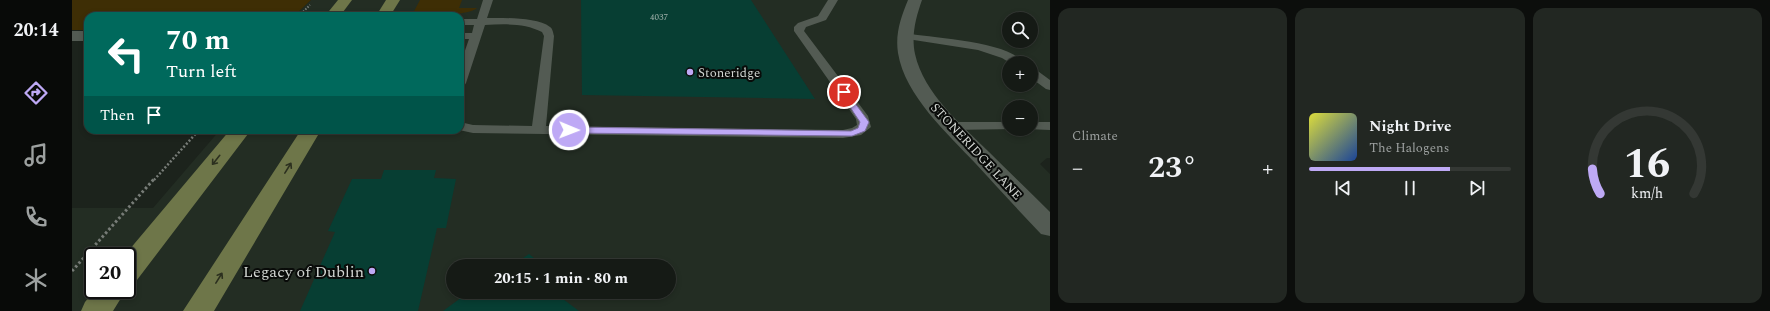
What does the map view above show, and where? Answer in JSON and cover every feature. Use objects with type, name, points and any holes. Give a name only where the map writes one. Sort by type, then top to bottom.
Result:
[{"type":"main road","points":[[335,12],[345,0]]},
{"type":"main road","points":[[385,12],[392,0]]},
{"type":"main road","points":[[136,261],[237,134]]},
{"type":"main road","points":[[198,311],[309,134]]},
{"type":"main road","points":[[96,311],[105,299]]},
{"type":"street","name":"STONERIDGE LANE","points":[[915,0],[910,12],[905,36],[905,51],[909,66],[916,80],[936,110],[1050,227]]},
{"type":"street","points":[[72,36],[84,36]]},
{"type":"lane","points":[[464,70],[488,0]]},
{"type":"lane","points":[[464,127],[473,129],[843,134],[856,132],[864,127],[863,119],[799,31],[799,27],[802,25],[824,16],[833,0]]},
{"type":"lane","points":[[464,22],[532,24],[542,27],[548,32],[539,130]]},
{"type":"lane","points":[[464,36],[475,36]]},
{"type":"lane","points":[[905,36],[929,41],[986,48],[1008,56]]},
{"type":"lane","points":[[1038,77],[1050,86]]},
{"type":"lane","points":[[951,126],[1002,126]]},
{"type":"lane","points":[[1038,126],[1050,126]]},
{"type":"path","points":[[303,12],[310,5]]},
{"type":"path","points":[[72,271],[195,134]]},
{"type":"shaded area","points":[[72,0],[311,0],[298,12],[84,12],[84,30],[72,30]]},
{"type":"shaded area","points":[[311,0],[1050,0],[1050,158],[1047,158],[1040,164],[1050,174],[1050,311],[72,311],[72,208],[153,208],[217,134],[464,134],[464,12],[298,12]]},
{"type":"shaded area","points":[[420,0],[462,0],[459,8],[477,8],[464,12],[414,12]]},
{"type":"building","name":"Stoneridge","points":[[581,0],[751,0],[815,99],[582,95]]},
{"type":"building","name":"Legacy of Dublin","points":[[384,170],[436,170],[434,178],[456,179],[446,228],[437,228],[418,311],[300,311],[335,232],[328,231],[352,179],[381,179]]},
{"type":"building","points":[[529,254],[535,259],[522,259]]},
{"type":"building","points":[[459,299],[563,299],[579,311],[443,311]]},
{"type":"place","name":"Stoneridge","points":[[690,72]]},
{"type":"place","name":"Legacy of Dublin","points":[[372,271]]},
{"type":"route","points":[[569,130],[852,134],[862,129],[864,127],[864,122],[844,92]]}]
